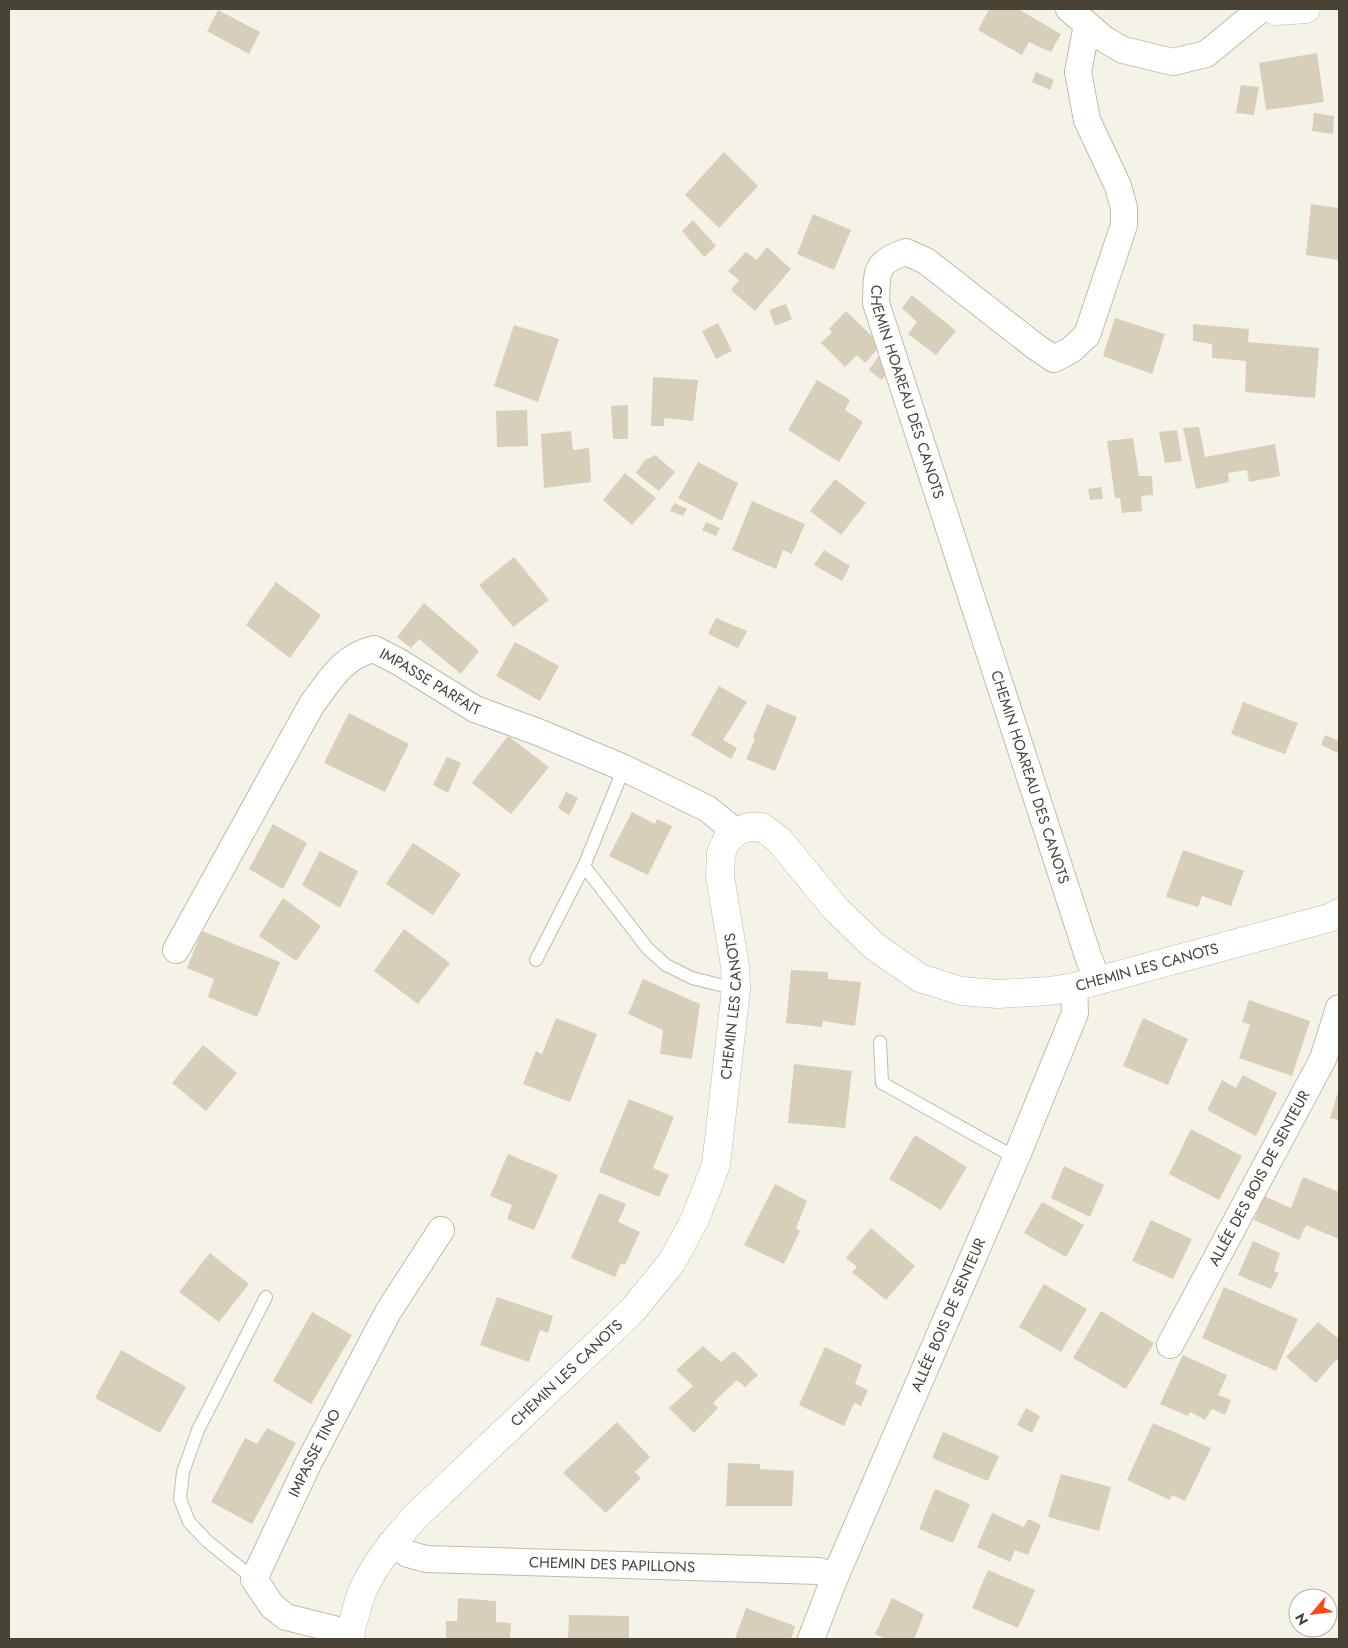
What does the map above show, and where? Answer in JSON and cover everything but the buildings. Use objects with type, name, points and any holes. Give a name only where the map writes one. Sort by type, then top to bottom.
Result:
[{"type":"street","points":[[1078,17],[1104,39],[1123,50],[1173,62],[1206,54],[1261,9]]},
{"type":"street","points":[[1273,9],[1276,11],[1306,9]]},
{"type":"street","name":"CHEMIN HOAREAU DES CANOTS","points":[[1078,17],[1078,72],[1088,120],[1118,186],[1124,208],[1124,224],[1087,335],[1071,350],[1054,359],[926,261],[906,252],[889,257],[878,272],[876,303],[1086,950],[1086,984]]},
{"type":"street","name":"IMPASSE PARFAIT","points":[[176,950],[312,704],[339,668],[360,652],[374,649],[399,662],[475,709],[538,732],[624,768],[708,809],[736,832]]},
{"type":"street","name":"CHEMIN LES CANOTS","points":[[351,1636],[361,1594],[373,1570],[391,1543],[416,1516],[632,1311],[672,1262],[694,1219],[716,1165],[736,989],[735,966],[720,876],[721,853],[727,840],[736,832],[749,827],[762,827],[779,840],[835,908],[874,946],[920,978],[961,990],[998,994],[1050,991],[1086,984],[1329,918],[1339,913]]},
{"type":"street","name":"ALLÉE BOIS DE SENTEUR","points":[[811,1639],[835,1577],[1016,1158],[1086,984]]},
{"type":"street","name":"ALLÉE DES BOIS DE SENTEUR","points":[[1170,1345],[1323,1058],[1339,1008]]},
{"type":"street","name":"IMPASSE TINO","points":[[254,1579],[308,1464],[388,1312],[441,1230]]},
{"type":"street","name":"CHEMIN DES PAPILLONS","points":[[391,1543],[408,1554],[426,1559],[819,1571],[835,1577]]},
{"type":"street","points":[[254,1579],[272,1606],[286,1617],[351,1636]]},
{"type":"lane","points":[[536,960],[584,866],[624,768]]},
{"type":"lane","points":[[584,866],[648,949],[666,965],[692,978],[736,989]]},
{"type":"lane","points":[[880,1042],[882,1083],[1016,1158]]},
{"type":"lane","points":[[254,1579],[207,1540],[190,1522],[180,1500],[183,1472],[198,1430],[266,1297]]}]
